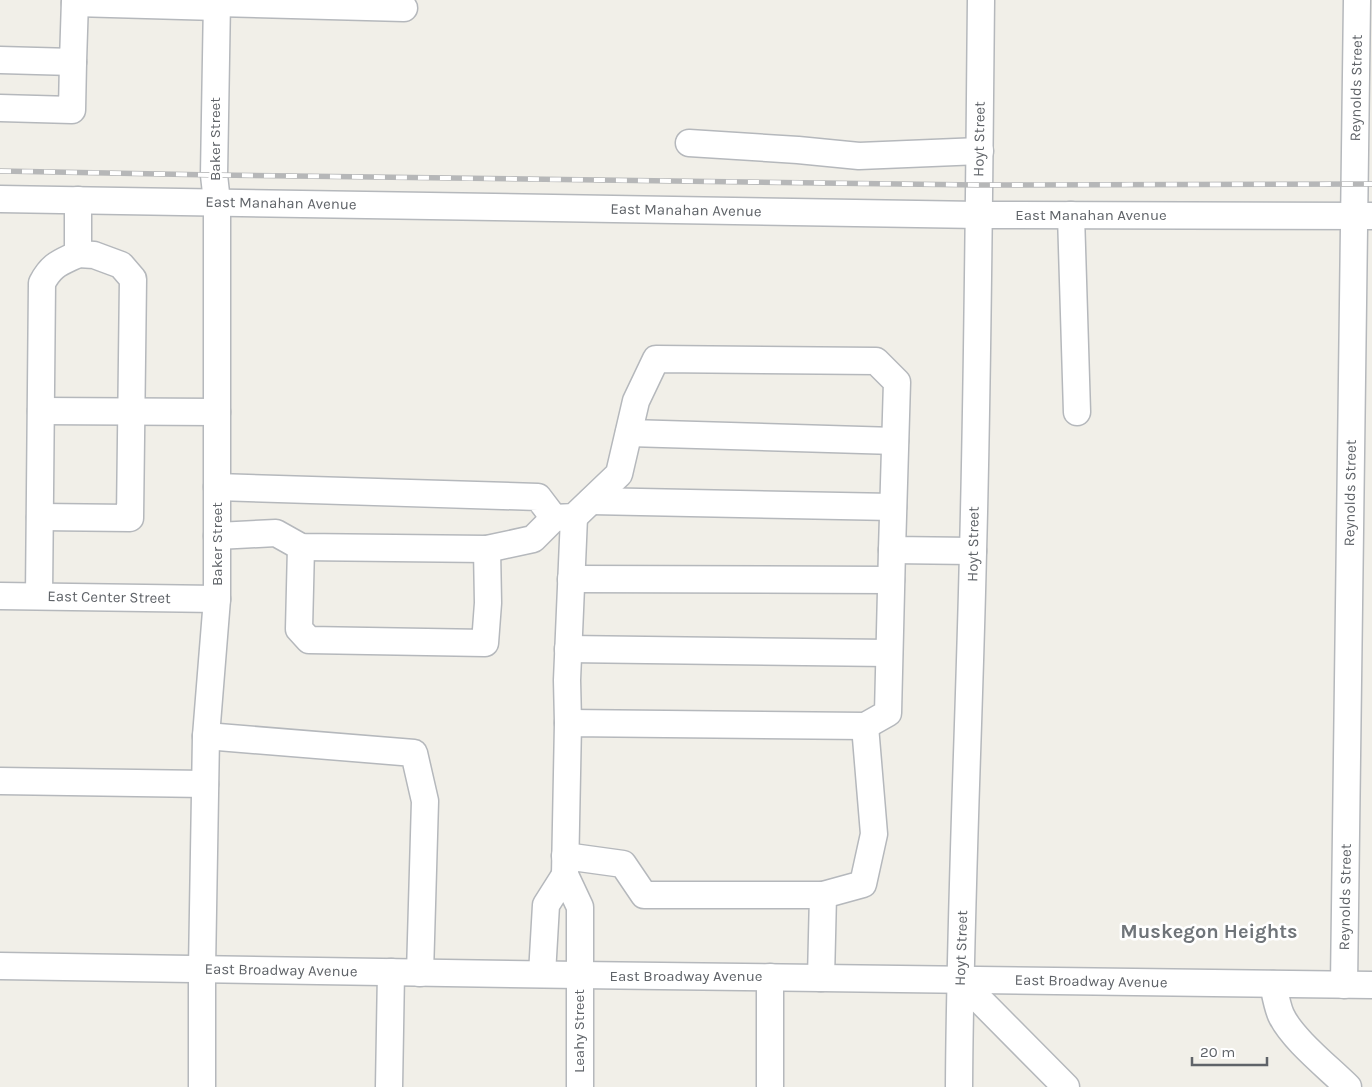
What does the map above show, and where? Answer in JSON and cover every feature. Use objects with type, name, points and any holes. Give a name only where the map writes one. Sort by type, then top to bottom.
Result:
[{"type":"street","name":"Hoyt Street","points":[[959,1087],[960,980],[973,551],[981,0]]},
{"type":"street","name":"Reynolds Street","points":[[1344,985],[1363,216],[1357,0]]},
{"type":"street","points":[[0,108],[72,110],[75,2],[217,3],[404,8]]},
{"type":"street","name":"Baker Street","points":[[202,1087],[206,736],[217,599],[217,202],[214,175],[217,3]]},
{"type":"street","points":[[0,60],[72,62]]},
{"type":"street","points":[[689,143],[859,156],[980,151]]},
{"type":"street","name":"East Manahan Avenue","points":[[0,199],[979,214],[1363,216]]},
{"type":"street","points":[[78,200],[78,254]]},
{"type":"street","points":[[1071,215],[1076,412]]},
{"type":"street","points":[[39,596],[42,282],[48,271],[58,263],[78,254],[94,255],[121,265],[133,279],[130,518],[40,517]]},
{"type":"street","points":[[217,536],[276,533],[301,547],[487,549],[533,540],[573,512],[619,474],[636,401],[656,359],[876,360],[896,382],[888,713],[865,726],[568,724]]},
{"type":"street","points":[[41,411],[217,412]]},
{"type":"street","points":[[628,433],[895,441]]},
{"type":"street","points":[[217,486],[538,496],[573,512],[893,507]]},
{"type":"street","points":[[542,974],[546,905],[565,866],[567,680],[573,512]]},
{"type":"street","points":[[301,547],[299,629],[309,640],[485,643],[488,603],[487,549]]},
{"type":"street","points":[[892,550],[973,551]]},
{"type":"street","points":[[572,579],[891,580]]},
{"type":"street","name":"East Center Street","points":[[0,596],[217,599]]},
{"type":"street","points":[[568,649],[889,653]]},
{"type":"street","points":[[565,866],[623,864],[644,894],[823,894],[863,884],[874,834],[865,726]]},
{"type":"street","points":[[206,736],[414,753],[425,802],[420,972]]},
{"type":"street","points":[[0,781],[205,784]]},
{"type":"street","name":"Leahy Street","points":[[565,866],[580,907],[580,1087]]},
{"type":"street","points":[[821,978],[823,894]]},
{"type":"street","name":"East Broadway Avenue","points":[[0,966],[1372,986]]},
{"type":"street","points":[[389,1087],[391,972]]},
{"type":"street","points":[[770,977],[770,1087]]},
{"type":"street","points":[[960,980],[1066,1087]]},
{"type":"street","points":[[1273,984],[1281,1015],[1288,1025],[1298,1038],[1348,1087]]},
{"type":"railway","points":[[0,171],[979,185],[1372,184]]},
{"type":"district","name":"Muskegon Heights","points":[[1209,931]]}]
